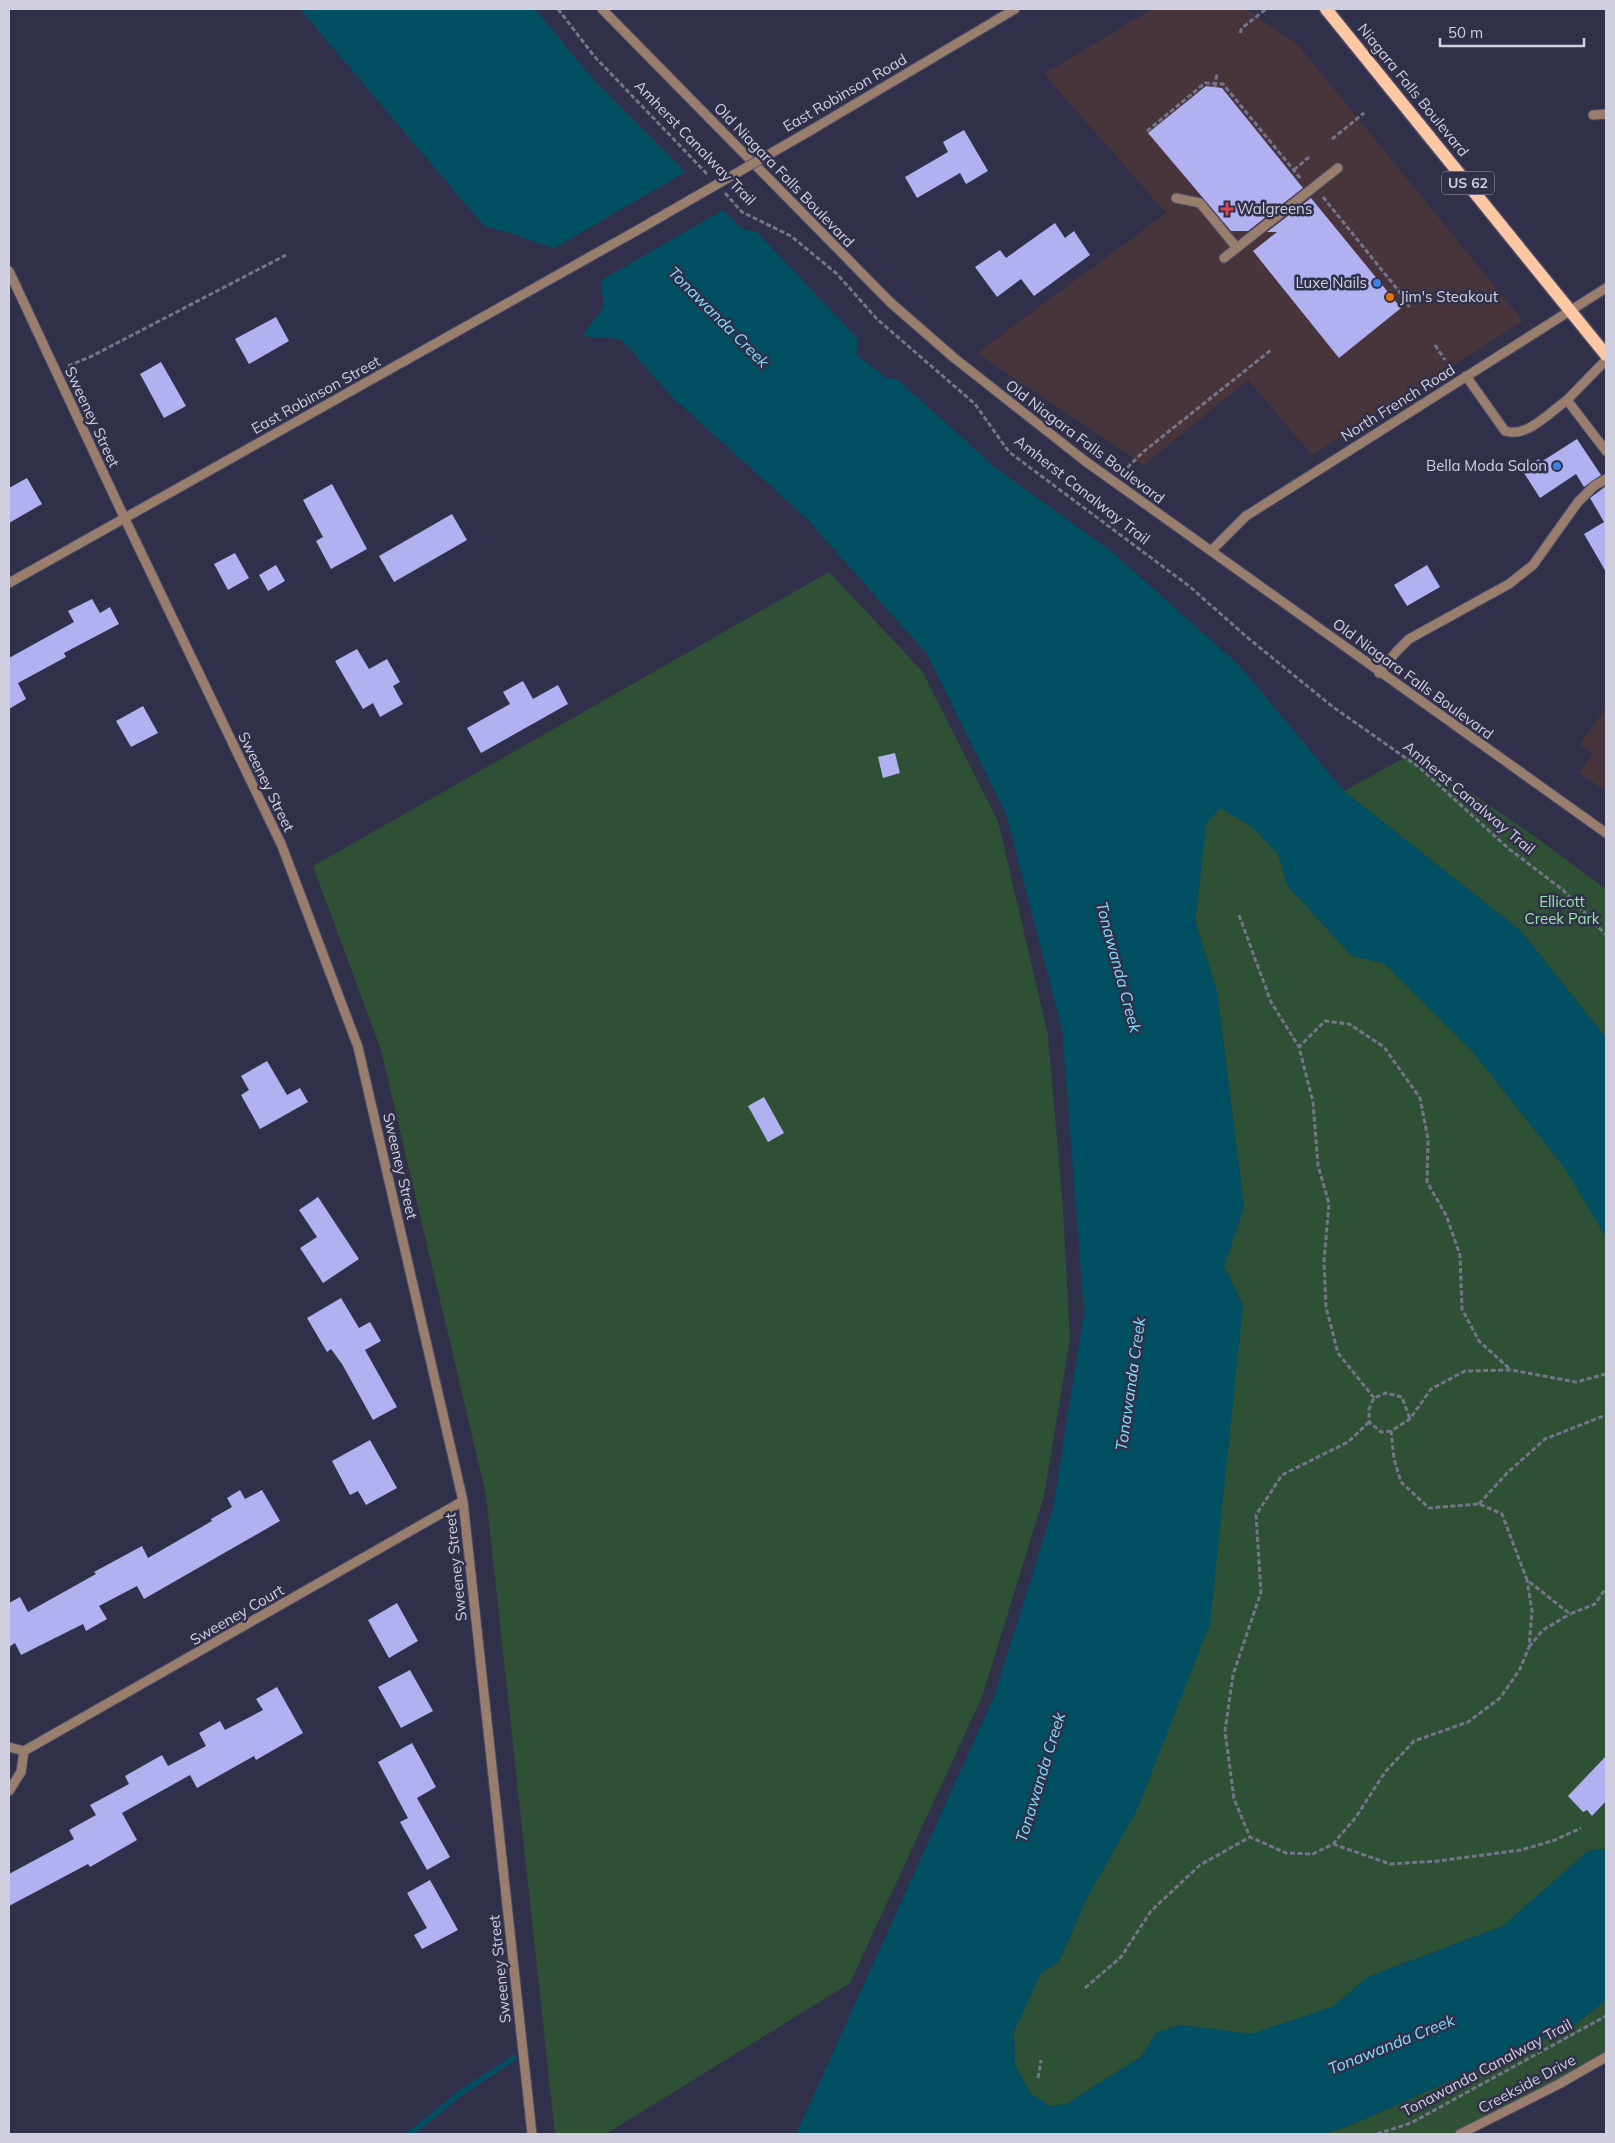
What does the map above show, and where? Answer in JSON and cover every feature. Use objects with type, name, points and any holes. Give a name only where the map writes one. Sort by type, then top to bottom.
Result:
[{"type":"main road","name":"Niagara Falls Boulevard","points":[[1329,10],[1606,355]]},
{"type":"street","name":"Old Niagara Falls Boulevard","points":[[602,9],[890,302],[1026,416],[1379,673],[1606,833]]},
{"type":"street","name":"East Robinson Road","points":[[636,231],[1015,9]]},
{"type":"street","points":[[1593,115],[1606,114]]},
{"type":"street","points":[[1224,258],[1338,168]]},
{"type":"street","points":[[1176,198],[1200,203],[1236,248]]},
{"type":"street","name":"East Robinson Street","points":[[9,583],[636,231]]},
{"type":"street","name":"Sweeney Street","points":[[9,271],[124,517],[282,846],[358,1047],[463,1501],[532,2134]]},
{"type":"street","name":"North French Road","points":[[1211,551],[1246,516],[1606,288]]},
{"type":"street","points":[[1466,376],[1505,431],[1512,433],[1524,431],[1567,400],[1606,360]]},
{"type":"street","points":[[1567,400],[1606,451]]},
{"type":"street","points":[[1379,673],[1396,650],[1410,639],[1510,584],[1533,565],[1578,502],[1594,486],[1606,479]]},
{"type":"street","name":"Sweeney Court","points":[[24,1751],[463,1501]]},
{"type":"street","points":[[9,1746],[24,1751],[21,1772],[9,1791]]},
{"type":"street","name":"Creekside Drive","points":[[1460,2134],[1560,2084],[1606,2057]]},
{"type":"path","name":"Amherst Canalway Trail","points":[[558,9],[594,56],[709,175]]},
{"type":"path","points":[[1240,33],[1242,28],[1266,9]]},
{"type":"path","points":[[1216,85],[1217,73]]},
{"type":"path","points":[[1147,131],[1205,83],[1223,84],[1301,179]]},
{"type":"path","points":[[1332,139],[1364,113]]},
{"type":"path","points":[[1294,170],[1309,157]]},
{"type":"path","name":"Amherst Canalway Trail","points":[[722,190],[742,212],[791,236],[837,274],[877,319],[975,404],[1009,452],[1189,586],[1248,638],[1333,707],[1420,768],[1509,849],[1564,890],[1606,934]]},
{"type":"path","points":[[1322,196],[1406,300],[1410,309]]},
{"type":"path","points":[[56,372],[92,356],[286,255]]},
{"type":"path","points":[[1435,345],[1445,360]]},
{"type":"path","points":[[1122,474],[1143,452],[1271,350]]},
{"type":"path","points":[[1239,915],[1271,1002],[1300,1047],[1313,1102],[1318,1165],[1329,1204],[1324,1261],[1326,1307],[1338,1353],[1374,1398]]},
{"type":"path","points":[[1300,1047],[1324,1022],[1349,1024],[1384,1048],[1420,1098],[1428,1139],[1427,1182],[1446,1215],[1460,1255],[1462,1309],[1479,1341],[1511,1370]]},
{"type":"path","points":[[1369,1422],[1381,1432],[1391,1431],[1410,1419],[1431,1389],[1465,1371],[1511,1370],[1576,1382],[1606,1374]]},
{"type":"path","points":[[1410,1419],[1408,1407],[1402,1397],[1386,1393],[1374,1398],[1369,1409],[1369,1422],[1348,1442],[1282,1475],[1256,1515],[1260,1592],[1233,1675],[1225,1732],[1234,1799],[1250,1837],[1286,1854],[1312,1854],[1333,1844],[1356,1817],[1385,1772],[1414,1742],[1468,1722],[1500,1698],[1520,1669],[1529,1648],[1543,1630],[1570,1614],[1595,1604],[1606,1588]]},
{"type":"path","points":[[1479,1504],[1507,1473],[1545,1438],[1606,1415]]},
{"type":"path","points":[[1391,1431],[1394,1459],[1401,1482],[1430,1508],[1479,1504],[1502,1514],[1527,1580],[1532,1611],[1529,1648]]},
{"type":"path","points":[[1527,1580],[1570,1614]]},
{"type":"path","points":[[1333,1844],[1390,1864],[1521,1850],[1555,1840],[1581,1828]]},
{"type":"path","points":[[1085,1988],[1121,1957],[1150,1911],[1200,1865],[1250,1837]]},
{"type":"path","name":"Tonawanda Canalway Trail","points":[[1377,2134],[1411,2123],[1606,2016]]},
{"type":"path","points":[[1038,2078],[1041,2060]]},
{"type":"shaded area","points":[[1152,9],[1247,9],[1298,45],[1523,321],[1312,455],[1248,380],[1144,465],[977,353],[1166,213],[1044,74]]},
{"type":"shaded area","points":[[1606,708],[1606,791],[1579,773],[1593,754],[1580,744]]},
{"type":"green space","points":[[829,572],[922,671],[998,821],[1048,1035],[1063,1209],[1070,1339],[1044,1496],[982,1697],[850,1983],[606,2134],[555,2134],[486,1495],[381,1050],[313,866]]},
{"type":"green space","name":"Ellicott Creek Park","points":[[1413,753],[1530,833],[1606,889],[1606,1038],[1521,931],[1344,791]]},
{"type":"green space","points":[[1221,808],[1252,827],[1278,854],[1287,885],[1351,955],[1385,964],[1473,1052],[1564,1167],[1606,1237],[1606,1849],[1588,1851],[1503,1926],[1368,1977],[1332,2007],[1251,2034],[1181,2025],[1157,2032],[1142,2056],[1068,2103],[1051,2107],[1031,2094],[1015,2066],[1014,2031],[1041,1972],[1059,1961],[1086,1900],[1243,1306],[1224,1266],[1244,1207],[1217,992],[1195,920],[1206,822]]},
{"type":"green space","points":[[1606,2000],[1606,2057],[1460,2134],[1325,2134],[1358,2122],[1573,2026]]},
{"type":"water","name":"Tonawanda Creek","points":[[300,9],[535,9],[593,79],[743,230],[756,231],[859,340],[856,354],[886,378],[897,379],[997,469],[1111,551],[1239,665],[1344,791],[1521,931],[1606,1038],[1606,1237],[1564,1167],[1473,1052],[1385,964],[1351,955],[1287,885],[1278,854],[1252,827],[1221,808],[1207,822],[1195,920],[1217,992],[1244,1207],[1224,1266],[1243,1306],[1210,1624],[1137,1810],[1086,1900],[1059,1961],[1041,1973],[1014,2031],[1015,2066],[1031,2094],[1052,2107],[1068,2103],[1142,2056],[1157,2032],[1181,2025],[1251,2034],[1332,2007],[1368,1977],[1503,1926],[1588,1851],[1606,1849],[1606,2000],[1573,2026],[1358,2122],[1325,2134],[796,2134],[994,1697],[1053,1508],[1084,1312],[1062,1029],[1006,814],[927,654],[806,518],[672,397],[621,339],[582,336],[604,307],[599,265],[516,235],[484,226]]},
{"type":"pier","points":[[687,171],[725,209],[598,282],[596,266],[551,250]]},
{"type":"building","name":"Walgreens","points":[[1206,86],[1222,88],[1303,188],[1248,231],[1231,231],[1148,133]]},
{"type":"building","points":[[964,130],[988,171],[966,184],[960,173],[917,198],[905,177],[948,152],[943,142]]},
{"type":"building","points":[[1311,198],[1401,308],[1339,358],[1253,251],[1277,232],[1267,232]]},
{"type":"building","points":[[1055,223],[1065,238],[1074,231],[1090,255],[1034,296],[1021,279],[997,297],[975,267],[1000,250],[1006,258]]},
{"type":"building","points":[[276,317],[289,341],[249,364],[235,339]]},
{"type":"building","points":[[161,362],[186,406],[164,418],[140,374]]},
{"type":"building","name":"Bella Moda Salon","points":[[1577,439],[1601,475],[1584,487],[1576,474],[1540,498],[1522,470],[1539,459],[1541,462]]},
{"type":"building","points":[[27,478],[42,504],[9,523],[9,488]]},
{"type":"building","points":[[332,484],[367,549],[331,569],[316,541],[323,537],[303,500]]},
{"type":"building","points":[[1606,486],[1606,572],[1584,534],[1604,522],[1590,498]]},
{"type":"building","points":[[452,514],[467,540],[394,582],[379,556]]},
{"type":"building","points":[[235,553],[249,578],[228,590],[214,564]]},
{"type":"building","points":[[276,565],[285,581],[268,591],[259,575]]},
{"type":"building","points":[[1427,565],[1440,587],[1407,606],[1394,585]]},
{"type":"building","points":[[92,599],[100,613],[110,607],[119,624],[64,653],[66,657],[18,683],[26,699],[9,709],[9,658],[74,622],[68,611]]},
{"type":"building","points":[[357,649],[369,669],[387,659],[400,682],[393,686],[403,704],[380,717],[373,703],[363,709],[335,661]]},
{"type":"building","points":[[523,681],[533,699],[558,685],[568,704],[481,753],[467,728],[510,704],[503,692]]},
{"type":"building","points":[[143,706],[158,733],[131,747],[116,721]]},
{"type":"building","points":[[895,753],[900,773],[883,778],[878,757]]},
{"type":"building","points":[[267,1061],[287,1095],[300,1088],[308,1102],[260,1129],[241,1095],[249,1090],[241,1076]]},
{"type":"building","points":[[764,1097],[784,1133],[768,1142],[748,1106]]},
{"type":"building","points":[[318,1197],[359,1259],[323,1283],[300,1248],[317,1237],[299,1210]]},
{"type":"building","points":[[341,1298],[359,1328],[370,1322],[381,1341],[365,1350],[397,1407],[373,1420],[342,1364],[331,1349],[327,1352],[307,1318]]},
{"type":"building","points":[[370,1440],[397,1488],[366,1505],[358,1491],[350,1495],[332,1461]]},
{"type":"building","points":[[240,1490],[245,1499],[262,1490],[280,1521],[144,1599],[137,1586],[99,1606],[107,1619],[86,1631],[83,1624],[21,1655],[15,1643],[9,1647],[9,1603],[20,1597],[28,1612],[96,1574],[94,1572],[142,1546],[148,1558],[212,1521],[211,1519],[232,1507],[227,1498]]},
{"type":"building","points":[[397,1603],[418,1641],[389,1658],[368,1620]]},
{"type":"building","points":[[410,1670],[433,1711],[401,1728],[378,1687]]},
{"type":"building","points":[[277,1687],[303,1733],[256,1760],[254,1756],[197,1788],[190,1775],[122,1813],[137,1840],[90,1867],[88,1864],[9,1906],[9,1874],[74,1839],[69,1830],[96,1815],[90,1805],[129,1784],[125,1776],[162,1755],[168,1766],[206,1746],[199,1733],[220,1721],[225,1730],[263,1710],[256,1699]]},
{"type":"building","points":[[412,1743],[436,1787],[417,1798],[450,1857],[427,1870],[400,1822],[408,1818],[378,1762]]},
{"type":"building","points":[[1606,1756],[1606,1801],[1592,1816],[1587,1810],[1583,1812],[1568,1796]]},
{"type":"building","points":[[430,1880],[458,1930],[422,1949],[414,1935],[427,1928],[407,1893]]},
{"type":"waterway","points":[[410,2134],[462,2092],[514,2058]]},
{"type":"place","name":"Walgreens","points":[[1227,209]]},
{"type":"place","name":"Luxe Nails","points":[[1377,283]]},
{"type":"place","name":"Jim's Steakout","points":[[1390,297]]},
{"type":"place","name":"Bella Moda Salon","points":[[1557,466]]}]
